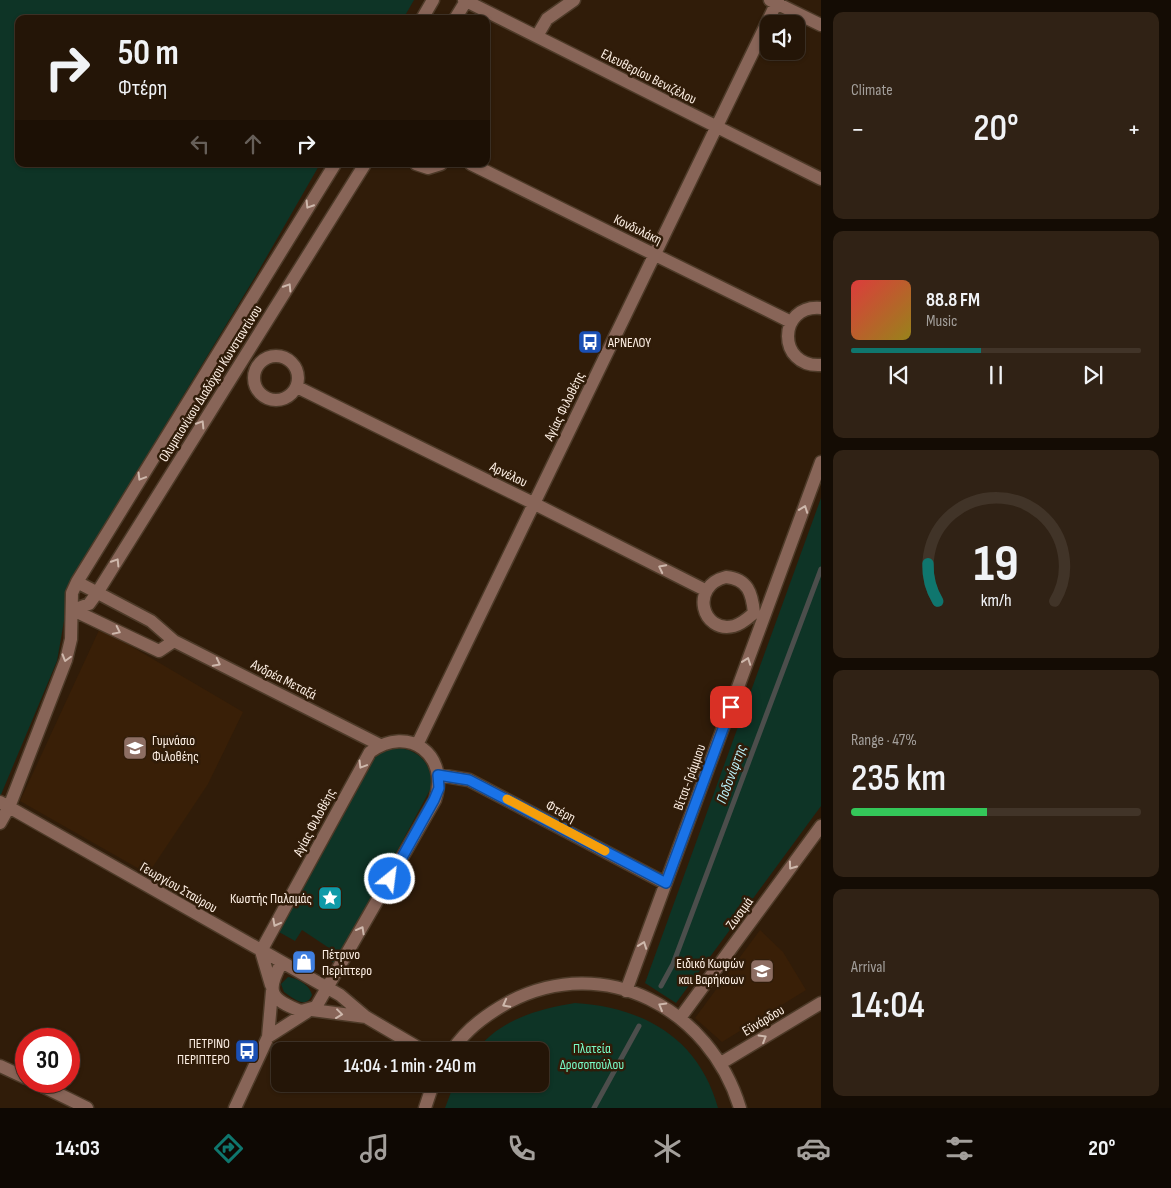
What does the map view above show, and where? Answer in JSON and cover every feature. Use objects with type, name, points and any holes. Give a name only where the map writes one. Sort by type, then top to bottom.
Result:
[{"type":"street","points":[[424,15],[433,0]]},
{"type":"street","points":[[457,15],[465,0]]},
{"type":"street","name":"Ελευθερίου Βενιζέλου","points":[[465,0],[821,179]]},
{"type":"street","points":[[536,36],[547,19],[574,0]]},
{"type":"street","points":[[775,1],[821,25]]},
{"type":"street","name":"Αγίας Φιλοθέης","points":[[417,745],[775,1]]},
{"type":"street","name":"Ολυμπιονίκου Διαδόχου Κωνσταντίνου","points":[[0,823],[4,804],[66,660],[71,639],[72,593],[77,582],[333,167]]},
{"type":"street","name":"Ολυμπιονίκου Διαδόχου Κωνσταντίνου","points":[[73,610],[89,604],[97,593],[363,167]]},
{"type":"street","name":"Κονδυλάκη","points":[[477,167],[791,322]]},
{"type":"street","points":[[821,308],[804,310],[791,322],[788,331],[791,350],[805,363],[821,365]]},
{"type":"street","name":"Αρνέλου","points":[[297,387],[705,590]]},
{"type":"street","name":"Βίτσι-Γράμμου","points":[[626,991],[666,883],[758,616],[821,462]]},
{"type":"street","points":[[735,578],[748,587],[758,616],[733,626],[717,625],[710,620],[703,606],[705,590],[718,579],[735,578]]},
{"type":"street","name":"Ανδρέα Μεταξά","points":[[77,582],[151,621],[174,641],[380,745]]},
{"type":"street","points":[[73,610],[160,652],[174,641]]},
{"type":"street","points":[[268,1038],[316,1007],[329,988],[439,788],[435,763],[417,745],[405,741],[392,741],[380,745]]},
{"type":"street","name":"Αγίας Φιλοθέης","points":[[261,951],[362,763],[370,752],[380,745]]},
{"type":"street","name":"Φτέρη","points":[[438,775],[469,780],[666,883]]},
{"type":"street","name":"Γεωργίου Σταύρου","points":[[4,804],[329,988],[366,1017],[409,1042]]},
{"type":"street","name":"Ζωσιμά","points":[[680,1018],[821,826]]},
{"type":"street","points":[[261,951],[272,988]]},
{"type":"street","points":[[235,1108],[268,1038],[272,988],[282,962]]},
{"type":"street","points":[[460,1042],[482,1019],[518,998],[537,991],[578,984],[599,985],[626,991],[659,1004],[680,1018],[710,1046],[734,1088],[740,1108]]},
{"type":"street","name":"Γεωργίου Σταύρου","points":[[272,988],[280,1000],[296,1009],[366,1017]]},
{"type":"street","name":"Εϋνάρδου","points":[[721,1063],[821,1003]]},
{"type":"street","points":[[0,1066],[15,1073]]},
{"type":"street","points":[[425,1108],[430,1092]]},
{"type":"street","points":[[56,1093],[87,1108]]},
{"type":"shaded area","name":"Γυμνάσιο Φιλοθέης","points":[[100,628],[243,712],[208,784],[148,874],[20,801]]},
{"type":"shaded area","name":"Ειδικό Κωφών και Βαρήκοων","points":[[760,930],[783,952],[806,990],[722,1042],[695,1018]]},
{"type":"green space","points":[[0,0],[414,0],[405,15],[15,15],[15,167],[318,167],[255,277],[71,581],[57,661],[0,797]]},
{"type":"green space","points":[[821,498],[821,806],[676,1003],[645,983]]},
{"type":"green space","points":[[392,748],[409,750],[422,758],[429,771],[431,788],[336,964],[324,957],[329,948],[302,930],[295,941],[279,932],[373,759],[381,752]]},
{"type":"green space","points":[[288,977],[299,980],[309,988],[312,995],[306,1002],[295,1000],[284,992],[281,984]]},
{"type":"green space","name":"Πλατεία Δροσοπούλου","points":[[575,1003],[600,1006],[623,1011],[665,1031],[682,1045],[697,1063],[709,1084],[718,1108],[445,1108],[451,1092],[549,1092],[549,1042],[483,1042],[508,1024],[547,1009]]},
{"type":"waterway","name":"Ποδονίφτης","points":[[661,986],[673,964],[821,569]]},
{"type":"waterway","name":"Ποδονίφτης","points":[[594,1108],[639,1026]]},
{"type":"slow traffic","points":[[507,799],[605,851]]},
{"type":"place","name":"ΑΡΝΕΛΟΥ","points":[[590,342]]},
{"type":"place","name":"Γυμνάσιο Φιλοθέης","points":[[135,748]]},
{"type":"place","name":"Κωστής Παλαμάς","points":[[330,898]]},
{"type":"place","name":"Πέτρινο Περίπτερο","points":[[304,962]]},
{"type":"place","name":"Ειδικό Κωφών και Βαρήκοων","points":[[762,971]]},
{"type":"place","name":"ΠΕΤΡΙΝΟ ΠΕΡΙΠΤΕΡΟ","points":[[247,1051]]},
{"type":"route","points":[[390,879],[434,800],[439,788],[438,775],[469,780],[666,883],[731,707]]}]
